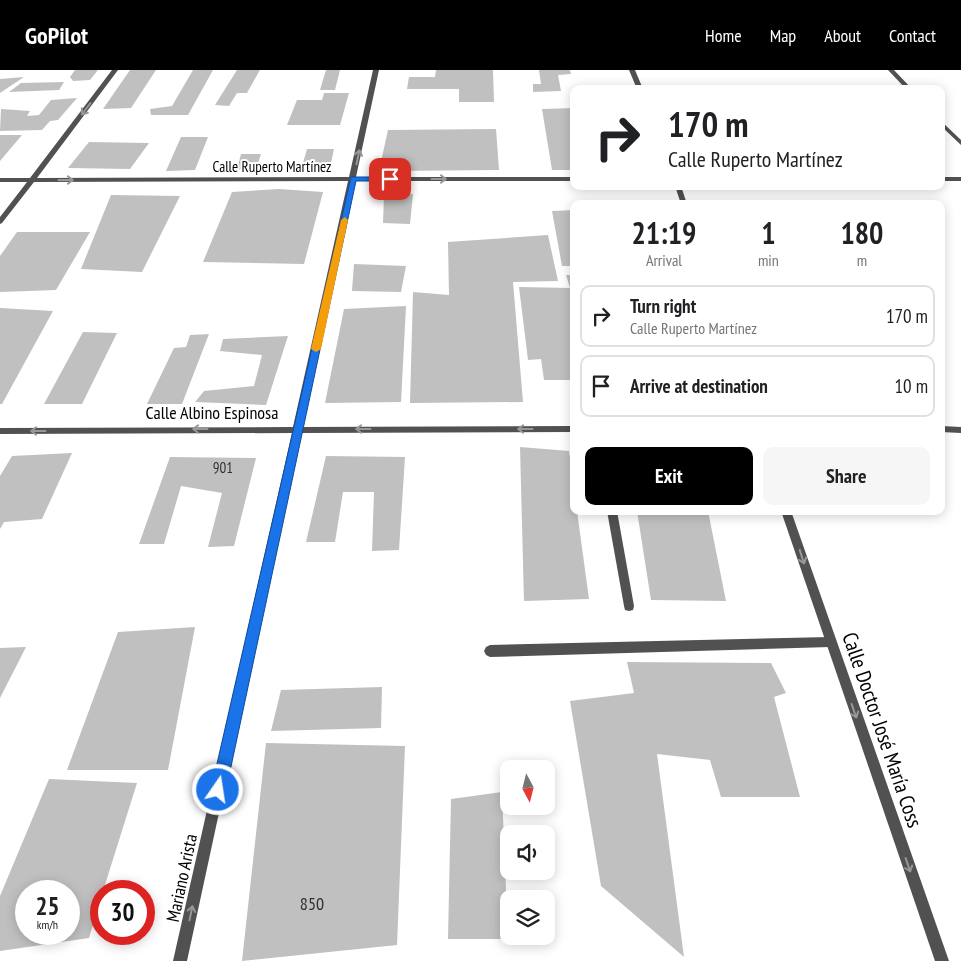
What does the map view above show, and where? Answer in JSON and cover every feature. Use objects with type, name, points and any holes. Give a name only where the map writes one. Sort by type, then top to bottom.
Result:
[{"type":"street","points":[[0,222],[115,70]]},
{"type":"street","name":"Mariano Arista","points":[[180,961],[376,70]]},
{"type":"street","points":[[632,70],[638,85]]},
{"type":"street","points":[[891,70],[905,85]]},
{"type":"street","points":[[945,126],[961,143]]},
{"type":"street","name":"Calle Ruperto Martínez","points":[[0,180],[570,179]]},
{"type":"street","points":[[945,179],[961,179]]},
{"type":"street","name":"Calle Albino Espinosa","points":[[0,431],[570,429]]},
{"type":"street","points":[[945,430],[961,430]]},
{"type":"street","points":[[613,515],[629,606]]},
{"type":"street","name":"Calle Doctor José María Coss","points":[[787,515],[942,961]]},
{"type":"street","points":[[490,651],[830,642]]},
{"type":"building","points":[[75,70],[98,70],[90,80],[73,81],[70,77]]},
{"type":"building","points":[[130,70],[156,70],[131,108],[103,109]]},
{"type":"building","points":[[193,70],[213,70],[188,115],[151,115],[150,109],[172,106]]},
{"type":"building","points":[[237,70],[260,70],[247,93],[237,93],[229,106],[215,105]]},
{"type":"building","points":[[326,70],[340,70],[335,90],[320,90]]},
{"type":"building","points":[[436,70],[493,70],[494,102],[459,102],[459,89],[407,89],[409,77],[435,77]]},
{"type":"building","points":[[539,70],[570,70],[571,74],[558,75],[561,91],[533,92],[533,84],[541,84]]},
{"type":"building","points":[[24,77],[0,93],[0,79]]},
{"type":"building","points":[[64,82],[59,90],[9,92],[21,83]]},
{"type":"building","points":[[324,93],[349,93],[340,125],[287,125],[297,100],[322,100]]},
{"type":"building","points":[[77,98],[58,120],[50,121],[42,130],[0,131],[1,109],[30,111],[27,116],[39,115],[51,100]]},
{"type":"building","points":[[570,108],[570,170],[552,170],[542,109]]},
{"type":"building","points":[[496,129],[499,170],[389,171],[380,166],[388,130]]},
{"type":"building","points":[[0,135],[22,135],[0,161]]},
{"type":"building","points":[[181,137],[208,137],[195,170],[166,171]]},
{"type":"building","points":[[89,142],[149,143],[130,169],[68,168]]},
{"type":"building","points":[[307,149],[334,149],[331,163],[303,163]]},
{"type":"building","points":[[241,154],[261,154],[257,166],[237,170]]},
{"type":"building","points":[[279,189],[323,192],[304,264],[203,262],[232,192]]},
{"type":"building","points":[[413,194],[410,224],[383,223],[384,196]]},
{"type":"building","points":[[111,195],[180,196],[142,272],[81,269]]},
{"type":"building","points":[[570,210],[570,266],[562,266],[552,211]]},
{"type":"building","points":[[17,232],[90,232],[56,290],[0,292],[0,256]]},
{"type":"building","points":[[548,235],[558,281],[513,282],[523,402],[410,403],[413,292],[449,295],[448,242]]},
{"type":"building","points":[[354,264],[406,266],[401,292],[352,291]]},
{"type":"building","points":[[566,275],[570,275],[570,288]]},
{"type":"building","points":[[519,287],[570,288],[570,380],[544,380],[541,359],[528,360]]},
{"type":"building","points":[[406,306],[401,402],[325,403],[344,309]]},
{"type":"building","points":[[0,308],[53,311],[2,404],[0,404]]},
{"type":"building","points":[[83,332],[117,333],[82,404],[44,404]]},
{"type":"building","points":[[209,334],[182,404],[147,404],[174,348],[186,347],[190,335]]},
{"type":"building","points":[[288,336],[266,405],[195,402],[204,391],[254,386],[262,355],[220,351],[223,339]]},
{"type":"building","points":[[520,447],[569,451],[570,515],[578,515],[589,599],[524,601]]},
{"type":"building","points":[[72,453],[42,519],[4,522],[0,529],[0,476],[12,456]]},
{"type":"building","points":[[326,456],[405,457],[399,550],[372,551],[374,492],[343,492],[335,542],[306,542]]},
{"type":"building","points":[[170,457],[256,458],[234,546],[208,547],[222,493],[181,486],[164,544],[139,544]]},
{"type":"building","points":[[638,515],[709,515],[726,601],[651,600]]},
{"type":"building","points":[[195,627],[168,770],[67,770],[118,632]]},
{"type":"building","points":[[26,647],[0,698],[0,648]]},
{"type":"building","points":[[627,662],[771,663],[786,693],[774,697],[800,797],[721,797],[710,760],[657,754],[684,957],[601,886],[570,701],[634,693]]},
{"type":"building","points":[[382,687],[381,728],[271,731],[281,690]]},
{"type":"building","points":[[266,743],[405,746],[397,945],[242,961]]},
{"type":"building","points":[[49,779],[137,783],[106,880],[90,880],[89,938],[80,939],[80,880],[15,880],[15,945],[41,945],[0,951],[0,896]]},
{"type":"building","points":[[500,792],[500,815],[503,815],[503,825],[500,825],[500,880],[506,880],[506,890],[500,890],[500,939],[448,939],[451,799]]},
{"type":"slow traffic","points":[[316,349],[345,220]]},
{"type":"route","points":[[218,790],[353,179],[390,179]]}]
